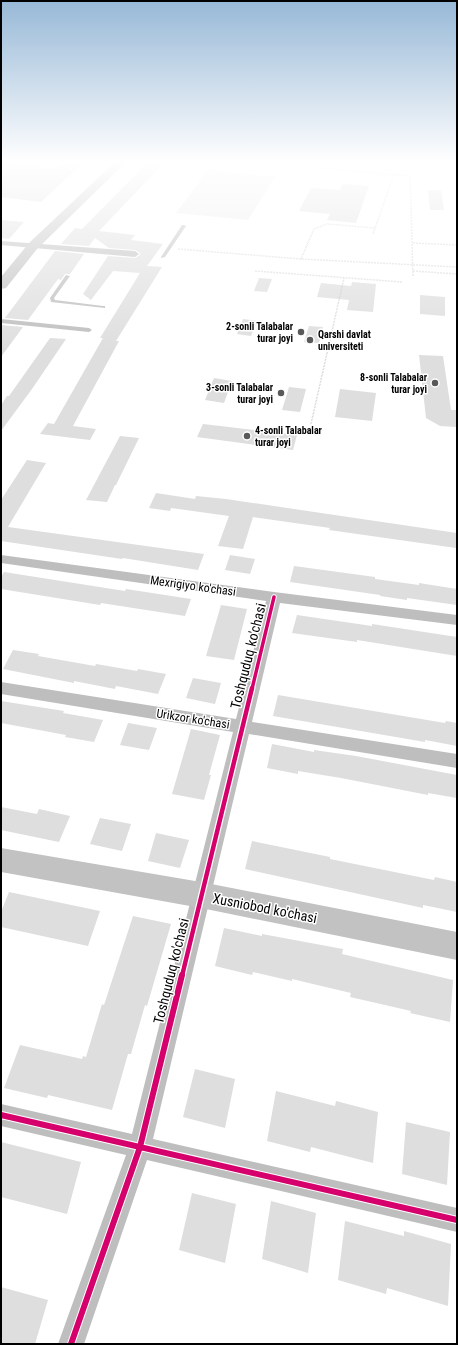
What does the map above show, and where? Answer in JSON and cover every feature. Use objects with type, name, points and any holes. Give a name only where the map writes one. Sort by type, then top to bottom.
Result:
[{"type":"main road","points":[[10,255],[40,226]]},
{"type":"main road","points":[[1,285],[33,246],[54,226]]},
{"type":"main road","name":"Xusniobod ko'chasi","points":[[1,860],[201,895],[457,946]]},
{"type":"street","points":[[1,243],[135,254]]},
{"type":"street","name":"Mexrigiyo ko'chasi","points":[[1,559],[274,597],[457,620]]},
{"type":"street","name":"Toshquduq ko'chasi","points":[[71,1344],[140,1147],[274,597]]},
{"type":"street","name":"Urikzor ko'chasi","points":[[1,688],[457,761]]},
{"type":"street","points":[[1,1115],[457,1220]]},
{"type":"lane","points":[[164,257],[184,226]]},
{"type":"lane","points":[[68,276],[52,298],[53,301],[103,307]]},
{"type":"lane","points":[[1,321],[89,330]]},
{"type":"path","points":[[301,259],[314,229],[322,226]]},
{"type":"path","points":[[348,226],[375,228],[373,234]]},
{"type":"path","points":[[412,226],[414,277]]},
{"type":"path","points":[[413,243],[457,245]]},
{"type":"path","points":[[170,249],[301,259],[457,267]]},
{"type":"path","points":[[254,271],[402,282]]},
{"type":"path","points":[[413,271],[457,274]]},
{"type":"path","points":[[311,424],[344,278]]},
{"type":"building","points":[[1,226],[21,226],[9,239],[1,238]]},
{"type":"building","points":[[85,226],[104,226],[99,231],[135,235],[131,240],[163,244],[147,266],[162,267],[116,341],[119,341],[73,426],[96,429],[90,440],[40,434],[48,423],[54,424],[103,338],[100,338],[140,273],[113,271],[91,300],[83,294],[108,256],[135,258],[140,255],[140,253],[135,250],[109,248],[95,238],[89,246],[61,244],[75,228],[82,229]]},
{"type":"building","points":[[55,251],[84,254],[70,274],[65,274],[61,280],[58,279],[28,320],[5,318]]},
{"type":"building","points":[[259,278],[272,279],[267,292],[254,291]]},
{"type":"building","points":[[352,282],[376,284],[373,312],[347,310],[349,300],[317,297],[321,283],[351,286]]},
{"type":"building","points":[[420,295],[445,297],[445,316],[420,314]]},
{"type":"building","points":[[243,319],[257,321],[251,336],[237,334]]},
{"type":"building","points":[[1,325],[23,327],[1,357]]},
{"type":"building","points":[[309,326],[323,327],[319,343],[304,342]]},
{"type":"building","points":[[50,338],[66,339],[1,431],[1,405]]},
{"type":"building","name":"8-sonli Talabalar turar joyi","points":[[419,355],[443,356],[451,410],[457,410],[457,427],[440,426],[426,418]]},
{"type":"building","points":[[214,378],[232,381],[224,403],[205,400]]},
{"type":"building","points":[[289,387],[306,389],[300,412],[282,410]]},
{"type":"building","points":[[340,389],[376,393],[372,421],[335,417]]},
{"type":"building","name":"4-sonli Talabalar turar joyi","points":[[203,424],[297,435],[293,450],[197,437]]},
{"type":"building","points":[[120,436],[139,438],[107,502],[86,500]]},
{"type":"building","points":[[27,460],[46,463],[8,527],[204,554],[198,570],[1,541],[1,500]]},
{"type":"building","points":[[156,493],[195,499],[196,496],[226,499],[457,533],[456,548],[329,530],[330,528],[253,517],[243,549],[218,546],[229,516],[171,508],[170,511],[149,508]]},
{"type":"building","points":[[230,555],[255,559],[250,574],[225,570]]},
{"type":"building","points":[[294,566],[375,577],[375,579],[419,585],[419,583],[457,589],[457,605],[407,598],[407,600],[290,582]]},
{"type":"building","points":[[4,572],[125,591],[126,589],[191,599],[185,616],[101,603],[100,605],[1,589],[1,577]]},
{"type":"building","points":[[221,605],[247,609],[234,660],[206,656]]},
{"type":"building","points":[[297,615],[372,626],[372,624],[457,637],[457,656],[357,640],[357,642],[292,633]]},
{"type":"building","points":[[13,650],[95,666],[96,664],[166,674],[158,694],[116,686],[115,689],[74,681],[74,683],[3,669]]},
{"type":"building","points":[[193,678],[221,683],[215,704],[186,698]]},
{"type":"building","points":[[278,695],[445,723],[446,721],[457,723],[457,746],[425,740],[425,742],[273,716]]},
{"type":"building","points":[[1,701],[64,711],[63,713],[103,720],[94,742],[65,737],[66,735],[1,723]]},
{"type":"building","points":[[128,723],[157,728],[149,750],[120,745]]},
{"type":"building","points":[[191,729],[220,735],[204,800],[172,794]]},
{"type":"building","points":[[272,744],[314,752],[314,750],[356,756],[457,775],[457,798],[428,793],[428,795],[298,771],[298,774],[267,768]]},
{"type":"building","points":[[1,807],[37,814],[39,809],[70,816],[59,842],[1,830]]},
{"type":"building","points":[[100,818],[131,824],[122,851],[90,844]]},
{"type":"building","points":[[156,833],[189,840],[180,868],[148,861]]},
{"type":"building","points":[[252,841],[330,857],[330,859],[434,880],[435,877],[457,882],[457,912],[423,905],[423,908],[245,869]]},
{"type":"building","points":[[9,892],[100,911],[88,946],[1,927],[1,912]]},
{"type":"building","points":[[133,916],[171,924],[147,1006],[145,1005],[131,1054],[128,1054],[112,1110],[48,1095],[47,1098],[4,1088],[20,1045],[82,1059],[83,1056],[86,1057],[102,1004],[104,1005]]},
{"type":"building","points":[[224,928],[262,936],[262,934],[343,949],[342,954],[453,980],[450,1022],[410,1013],[411,1011],[350,997],[351,993],[292,979],[292,981],[253,972],[252,975],[215,966]]},
{"type":"building","points":[[195,1069],[235,1079],[225,1128],[183,1117]]},
{"type":"building","points":[[276,1091],[335,1106],[336,1101],[378,1112],[373,1163],[311,1147],[310,1152],[267,1141]]},
{"type":"building","points":[[406,1122],[450,1132],[447,1185],[402,1174]]},
{"type":"building","points":[[1,1142],[81,1162],[67,1214],[1,1197]]},
{"type":"building","points":[[192,1193],[236,1204],[225,1263],[179,1250]]},
{"type":"building","points":[[271,1201],[316,1213],[308,1273],[262,1259]]},
{"type":"building","points":[[345,1221],[404,1236],[404,1231],[451,1244],[448,1306],[387,1288],[386,1294],[338,1280]]},
{"type":"building","points":[[1,1287],[48,1300],[35,1344],[1,1344]]},
{"type":"cycle path","points":[[71,1344],[140,1147],[274,597]]},
{"type":"cycle path","points":[[1,1115],[457,1220]]},
{"type":"place","name":"2-sonli Talabalar turar joyi","points":[[301,332]]},
{"type":"place","name":"Qarshi davlat universiteti","points":[[310,340]]},
{"type":"place","name":"8-sonli Talabalar turar joyi","points":[[435,383]]},
{"type":"place","name":"3-sonli Talabalar turar joyi","points":[[281,393]]},
{"type":"place","name":"4-sonli Talabalar turar joyi","points":[[247,436]]}]
